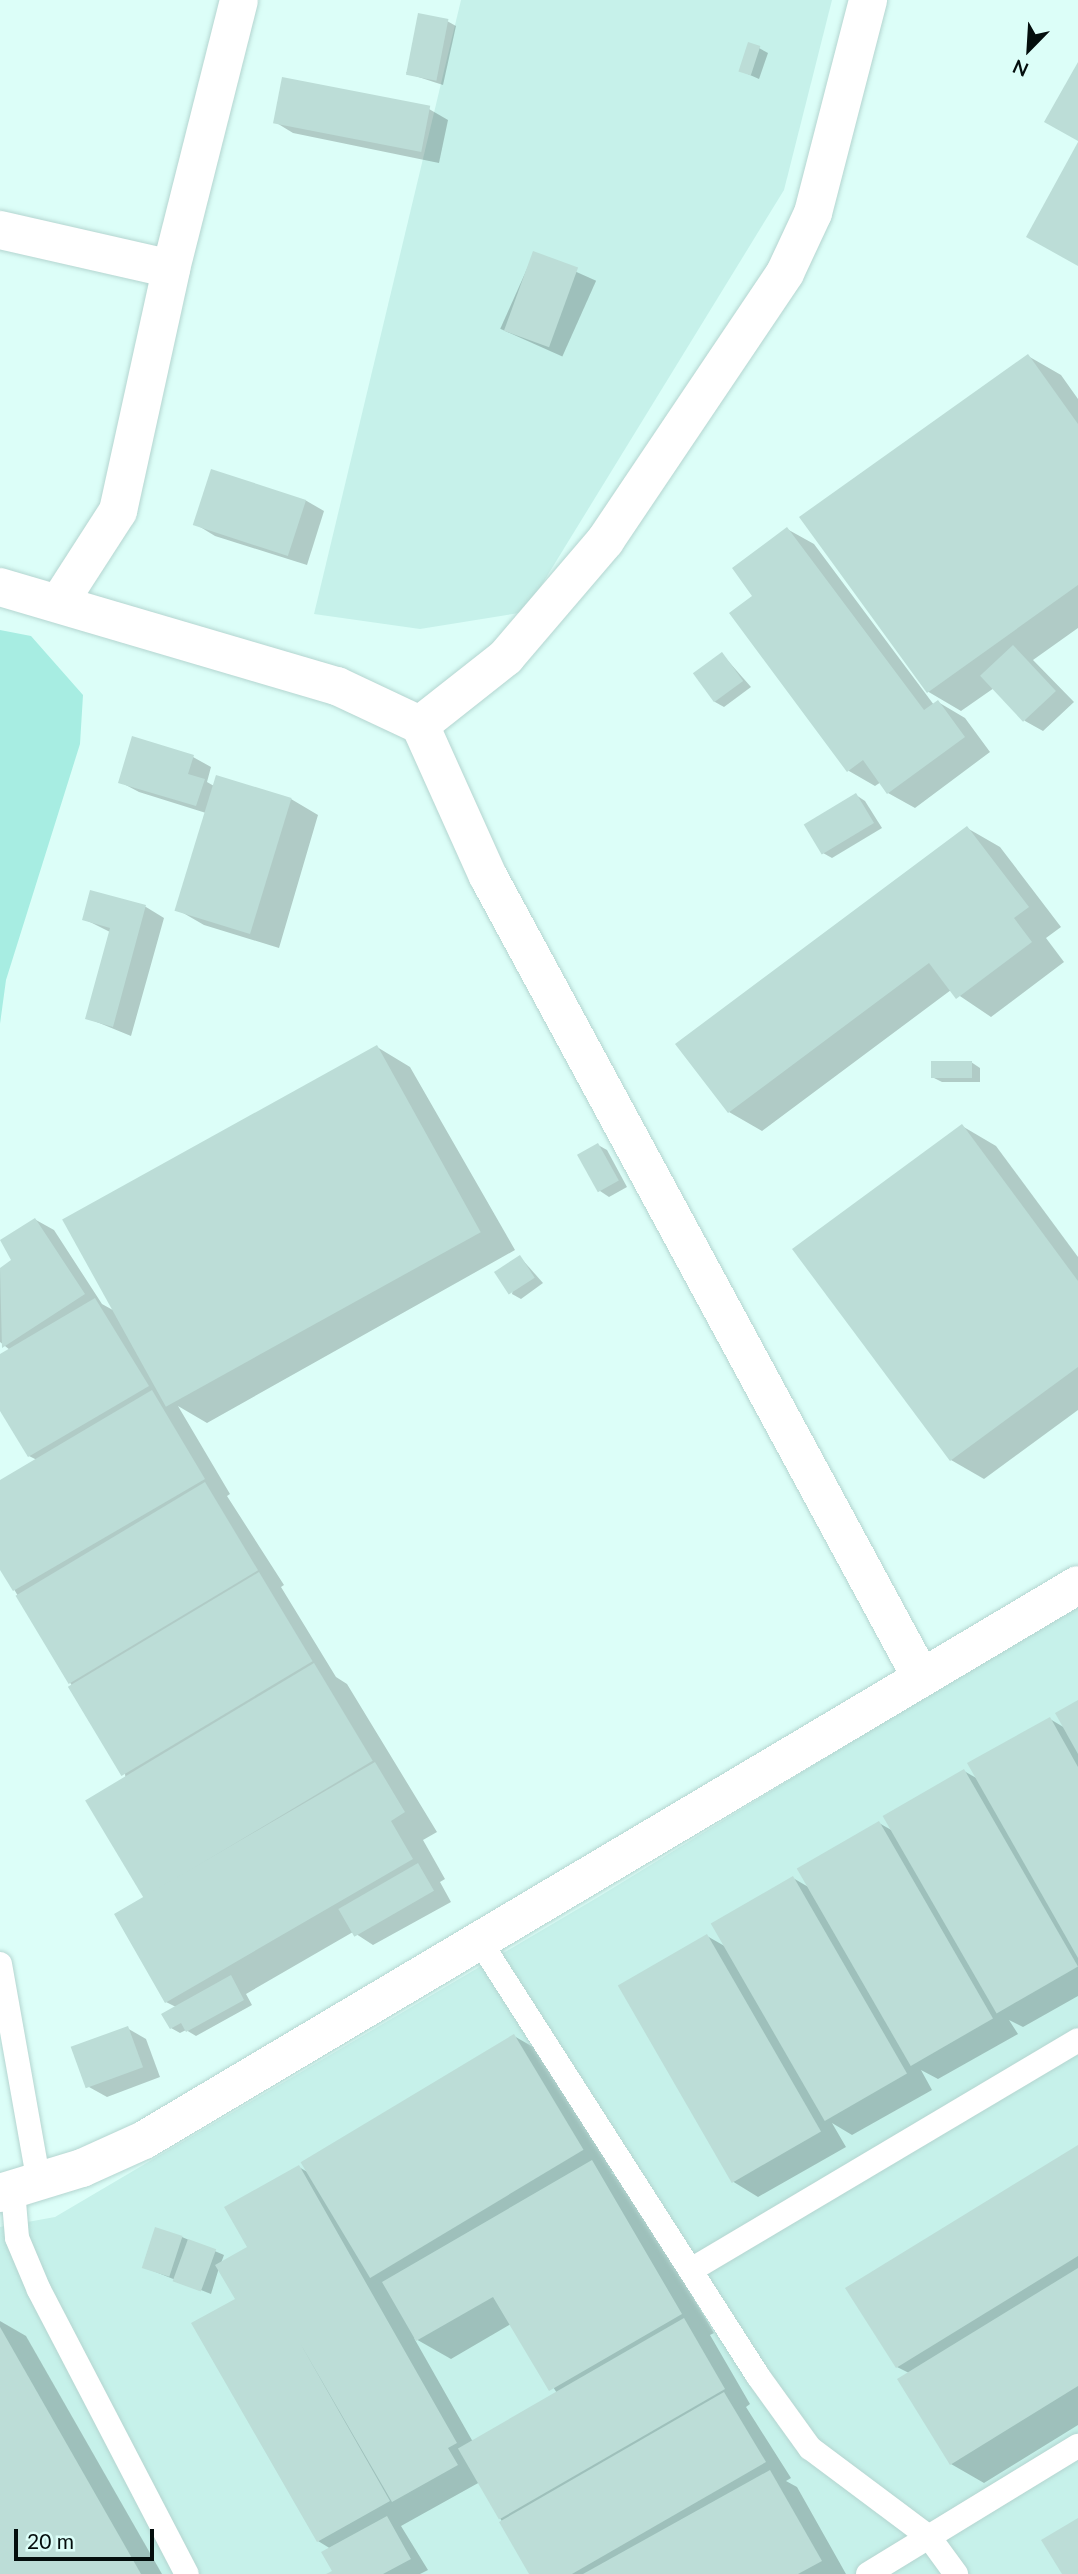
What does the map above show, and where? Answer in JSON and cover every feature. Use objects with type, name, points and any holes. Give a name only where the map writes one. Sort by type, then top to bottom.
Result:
[{"type":"street","points":[[60,601],[118,511],[171,269],[239,0]]},
{"type":"street","points":[[421,725],[506,657],[605,541],[785,273],[813,214],[867,0]]},
{"type":"street","points":[[0,230],[171,269]]},
{"type":"street","points":[[0,587],[60,601],[337,686],[421,725],[488,876],[921,1677]]},
{"type":"street","points":[[17,2188],[145,2140],[1078,1585]]},
{"type":"lane","points":[[480,1940],[691,2270],[810,2448],[929,2537],[956,2574]]},
{"type":"lane","points":[[0,1964],[17,2188],[17,2238],[39,2290],[187,2574]]},
{"type":"lane","points":[[691,2270],[1078,2040]]},
{"type":"lane","points":[[868,2574],[1078,2445]]},
{"type":"shaded area","points":[[461,0],[832,0],[784,190],[525,612],[420,629],[314,614]]},
{"type":"shaded area","points":[[1078,1603],[1078,2574],[0,2574],[0,2227],[55,2217],[600,1896]]},
{"type":"green space","points":[[0,630],[31,636],[83,695],[80,744],[6,980],[0,1024]]},
{"type":"building","points":[[418,13],[448,19],[436,81],[406,75]]},
{"type":"building","points":[[748,42],[760,46],[751,75],[738,71]]},
{"type":"building","points":[[1078,62],[1078,141],[1044,122]]},
{"type":"building","points":[[282,77],[430,106],[421,152],[273,123]]},
{"type":"building","points":[[1078,142],[1078,266],[1026,237]]},
{"type":"building","points":[[533,251],[578,267],[549,347],[504,331]]},
{"type":"building","points":[[1028,354],[1078,424],[1078,585],[927,693],[799,517]]},
{"type":"building","points":[[211,469],[306,500],[288,556],[193,525]]},
{"type":"building","points":[[787,527],[924,710],[938,700],[965,737],[887,794],[863,760],[847,772],[729,613],[752,596],[732,568]]},
{"type":"building","points":[[1013,645],[1056,691],[1023,722],[980,676]]},
{"type":"building","points":[[722,652],[743,681],[714,702],[693,673]]},
{"type":"building","points":[[132,736],[194,755],[188,774],[205,779],[196,806],[118,783]]},
{"type":"building","points":[[216,775],[292,798],[250,934],[174,911]]},
{"type":"building","points":[[856,793],[874,823],[822,854],[804,824]]},
{"type":"building","points":[[967,826],[1029,907],[1014,918],[1032,942],[956,999],[929,963],[728,1113],[675,1044]]},
{"type":"building","points":[[90,890],[146,905],[113,1027],[85,1019],[110,928],[82,920]]},
{"type":"building","points":[[377,1045],[481,1232],[166,1407],[62,1220]]},
{"type":"building","points":[[931,1061],[972,1061],[972,1078],[931,1078]]},
{"type":"building","points":[[962,1124],[1078,1281],[1078,1367],[950,1461],[792,1249]]},
{"type":"building","points":[[598,1143],[619,1181],[598,1192],[577,1155]]},
{"type":"building","points":[[35,1218],[85,1294],[2,1348],[0,1268],[11,1260],[0,1240]]},
{"type":"building","points":[[520,1255],[535,1278],[509,1295],[494,1272]]},
{"type":"building","points":[[95,1298],[149,1386],[28,1457],[0,1411],[0,1354]]},
{"type":"building","points":[[152,1390],[205,1479],[13,1591],[0,1570],[0,1480]]},
{"type":"building","points":[[205,1482],[258,1570],[69,1684],[16,1596]]},
{"type":"building","points":[[259,1572],[313,1661],[121,1776],[68,1687]]},
{"type":"building","points":[[314,1663],[373,1761],[144,1898],[85,1801]]},
{"type":"building","points":[[1078,1700],[1078,1754],[1055,1713]]},
{"type":"building","points":[[1050,1717],[1078,1767],[1078,1958],[967,1763]]},
{"type":"building","points":[[375,1762],[405,1812],[391,1821],[413,1859],[165,2003],[114,1914]]},
{"type":"building","points":[[964,1769],[1078,1966],[997,2013],[883,1816]]},
{"type":"building","points":[[879,1821],[993,2018],[911,2066],[797,1868]]},
{"type":"building","points":[[418,1863],[434,1891],[354,1937],[338,1909]]},
{"type":"building","points":[[793,1876],[907,2073],[825,2121],[711,1923]]},
{"type":"building","points":[[707,1934],[821,2131],[732,2183],[618,1986]]},
{"type":"building","points":[[231,1975],[244,2000],[186,2032],[181,2023],[170,2029],[161,2014]]},
{"type":"building","points":[[128,2026],[143,2067],[86,2088],[71,2047]]},
{"type":"building","points":[[514,2034],[584,2150],[370,2278],[301,2162]]},
{"type":"building","points":[[1078,2145],[1078,2256],[896,2368],[845,2288]]},
{"type":"building","points":[[592,2160],[682,2314],[549,2391],[493,2297],[416,2341],[382,2282]]},
{"type":"building","points":[[299,2165],[457,2443],[448,2448],[458,2465],[392,2502],[300,2343],[390,2501],[317,2542],[191,2323],[235,2299],[215,2265],[247,2247],[224,2207]]},
{"type":"building","points":[[155,2227],[183,2236],[169,2277],[142,2268]]},
{"type":"building","points":[[188,2239],[216,2249],[201,2292],[173,2281]]},
{"type":"building","points":[[1078,2268],[1078,2386],[950,2465],[897,2379]]},
{"type":"building","points":[[684,2318],[725,2389],[499,2520],[458,2448]]},
{"type":"building","points":[[0,2327],[141,2574],[0,2574]]},
{"type":"building","points":[[724,2392],[766,2462],[572,2574],[529,2574],[499,2522]]},
{"type":"building","points":[[770,2470],[822,2561],[798,2574],[583,2574]]},
{"type":"building","points":[[387,2516],[411,2559],[383,2574],[326,2574],[332,2571],[321,2552]]},
{"type":"building","points":[[1078,2518],[1078,2574],[1062,2574],[1041,2540]]}]
